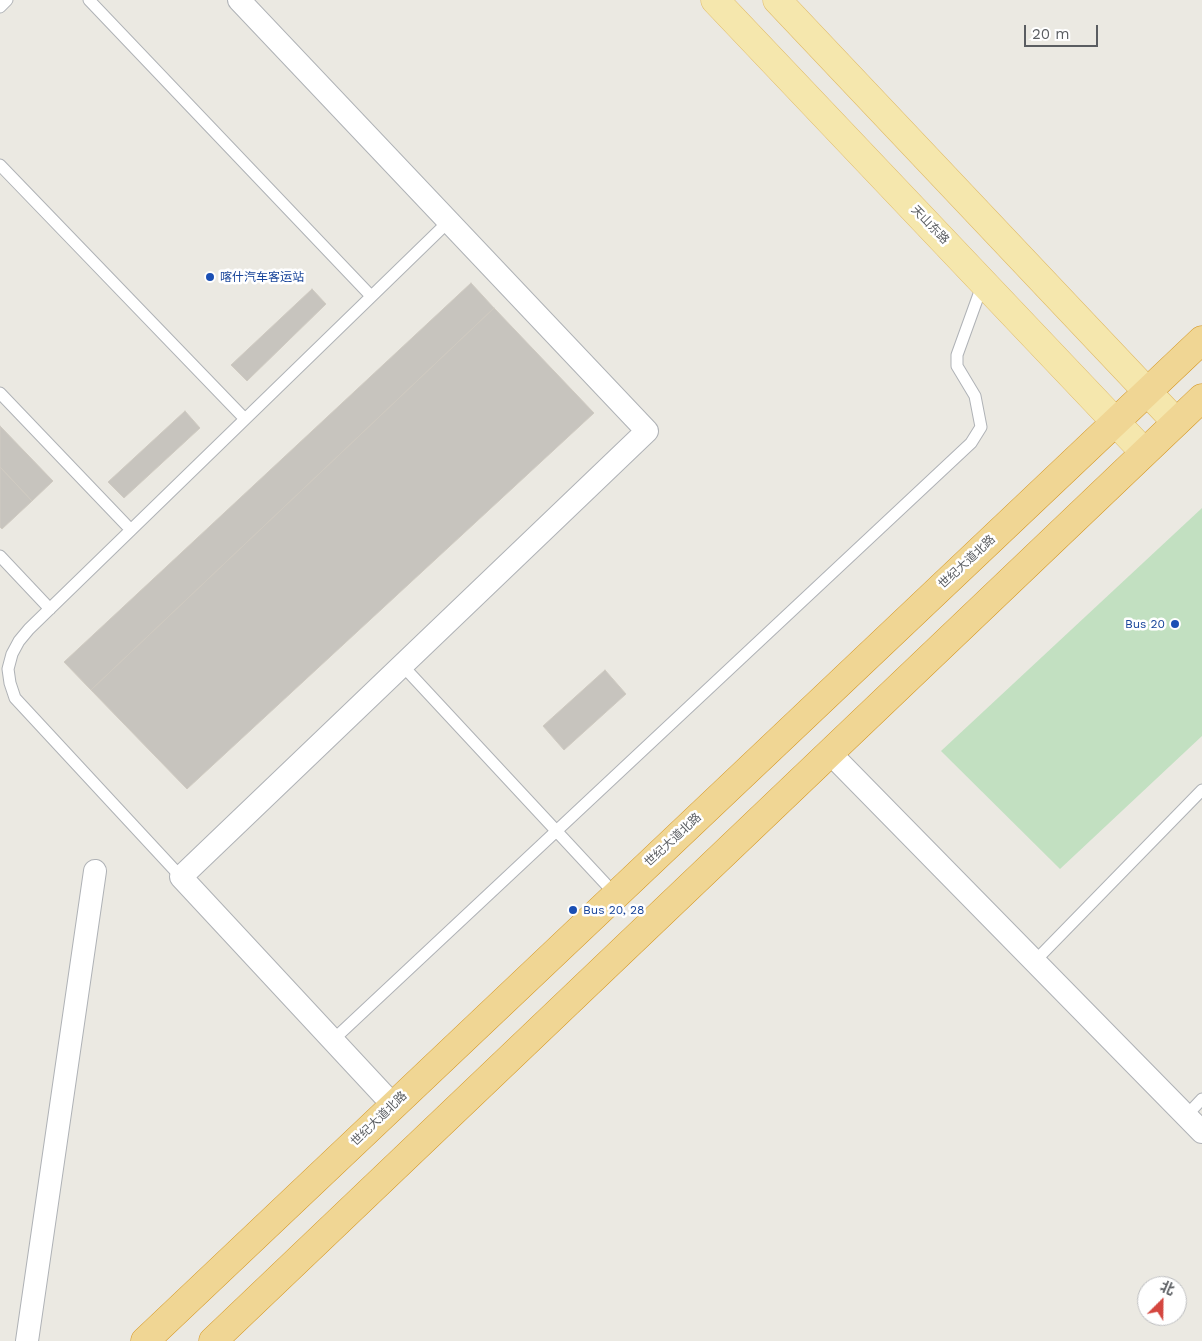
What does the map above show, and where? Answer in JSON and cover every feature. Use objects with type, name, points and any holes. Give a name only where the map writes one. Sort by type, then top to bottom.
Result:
[{"type":"highway","name":"世纪大道北路","points":[[145,1341],[1202,340]]},
{"type":"highway","points":[[213,1341],[1202,398]]},
{"type":"main road","name":"天山东路","points":[[715,0],[1144,452]]},
{"type":"main road","points":[[777,0],[1176,422]]},
{"type":"street","points":[[239,0],[647,431],[181,876],[394,1105]]},
{"type":"street","points":[[830,752],[1202,1132]]},
{"type":"street","points":[[27,1341],[95,871]]},
{"type":"lane","points":[[0,7],[7,0]]},
{"type":"lane","points":[[89,0],[372,296]]},
{"type":"lane","points":[[0,165],[246,418]]},
{"type":"lane","points":[[181,876],[15,698],[8,668],[12,654],[19,641],[50,609],[448,222]]},
{"type":"lane","points":[[333,1040],[971,443],[981,427],[975,396],[957,366],[957,355],[984,282]]},
{"type":"lane","points":[[0,393],[131,530]]},
{"type":"lane","points":[[0,556],[50,609]]},
{"type":"lane","points":[[402,665],[615,894]]},
{"type":"lane","points":[[1035,961],[1202,790]]},
{"type":"lane","points":[[1186,1116],[1202,1100]]},
{"type":"green space","points":[[1202,508],[1202,736],[1060,869],[941,751]]},
{"type":"building","points":[[471,283],[494,308],[91,690],[64,662]]},
{"type":"building","points":[[312,289],[326,304],[247,381],[231,365]]},
{"type":"building","points":[[494,308],[594,413],[187,789],[91,690]]},
{"type":"building","points":[[185,411],[200,428],[124,498],[108,482]]},
{"type":"building","points":[[0,426],[53,481],[32,501],[0,467]]},
{"type":"building","points":[[0,467],[32,501],[2,529],[0,527]]},
{"type":"building","points":[[605,670],[626,694],[564,750],[543,726]]},
{"type":"place","name":"喀什汽车客运站","points":[[210,277]]},
{"type":"place","name":"Bus 20","points":[[1175,624]]},
{"type":"place","name":"Bus 20, 28","points":[[573,910]]}]
